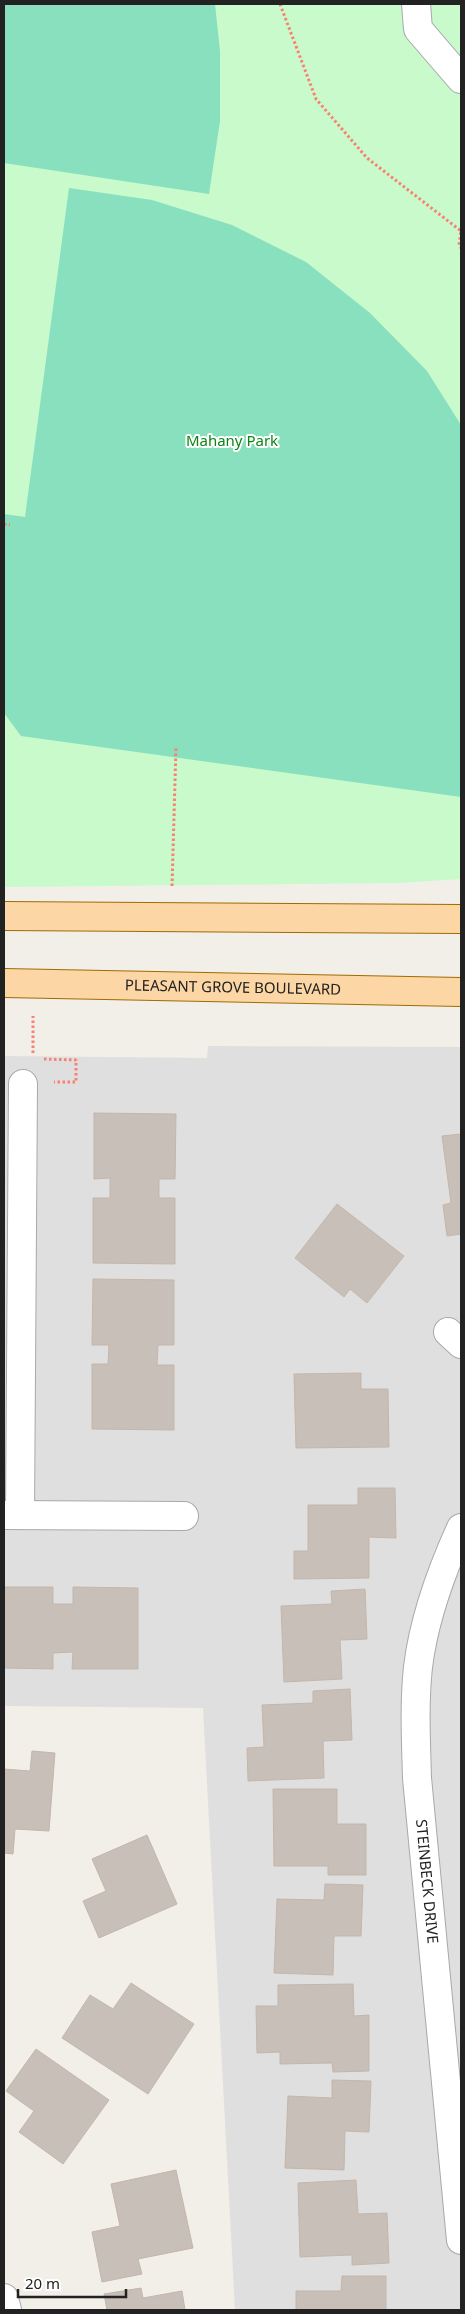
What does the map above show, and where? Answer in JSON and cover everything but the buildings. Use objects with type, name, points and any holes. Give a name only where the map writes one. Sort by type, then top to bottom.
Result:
[{"type":"main road","points":[[4,916],[461,920]]},
{"type":"main road","name":"PLEASANT GROVE BOULEVARD","points":[[4,983],[461,992]]},
{"type":"street","points":[[416,4],[418,29],[461,79]]},
{"type":"street","points":[[28,1072],[13,1210],[12,1515],[184,1516]]},
{"type":"street","name":"STEINBECK DRIVE","points":[[461,1528],[444,1567],[427,1619],[418,1667],[415,1716],[417,1778],[459,2196],[461,2240]]},
{"type":"street","points":[[4,2298],[7,2310]]},
{"type":"path","points":[[280,4],[316,99],[367,158],[461,231],[459,245],[461,248]]},
{"type":"path","points":[[4,524],[10,525]]},
{"type":"path","points":[[171,917],[176,747]]},
{"type":"path","points":[[33,983],[28,1072],[76,1082],[76,1060],[41,1059]]},
{"type":"shaded area","points":[[208,1046],[461,1047],[461,2310],[235,2310],[203,1708],[4,1706],[4,1056],[207,1058]]},
{"type":"green space","name":"Mahany Park","points":[[4,4],[461,4],[461,879],[399,883],[4,887]]},
{"type":"green space","points":[[4,4],[215,4],[220,51],[220,121],[209,194],[4,163]]},
{"type":"green space","points":[[69,188],[152,200],[232,225],[306,262],[370,313],[427,371],[461,425],[461,797],[21,736],[4,713],[4,514],[25,517]]}]
